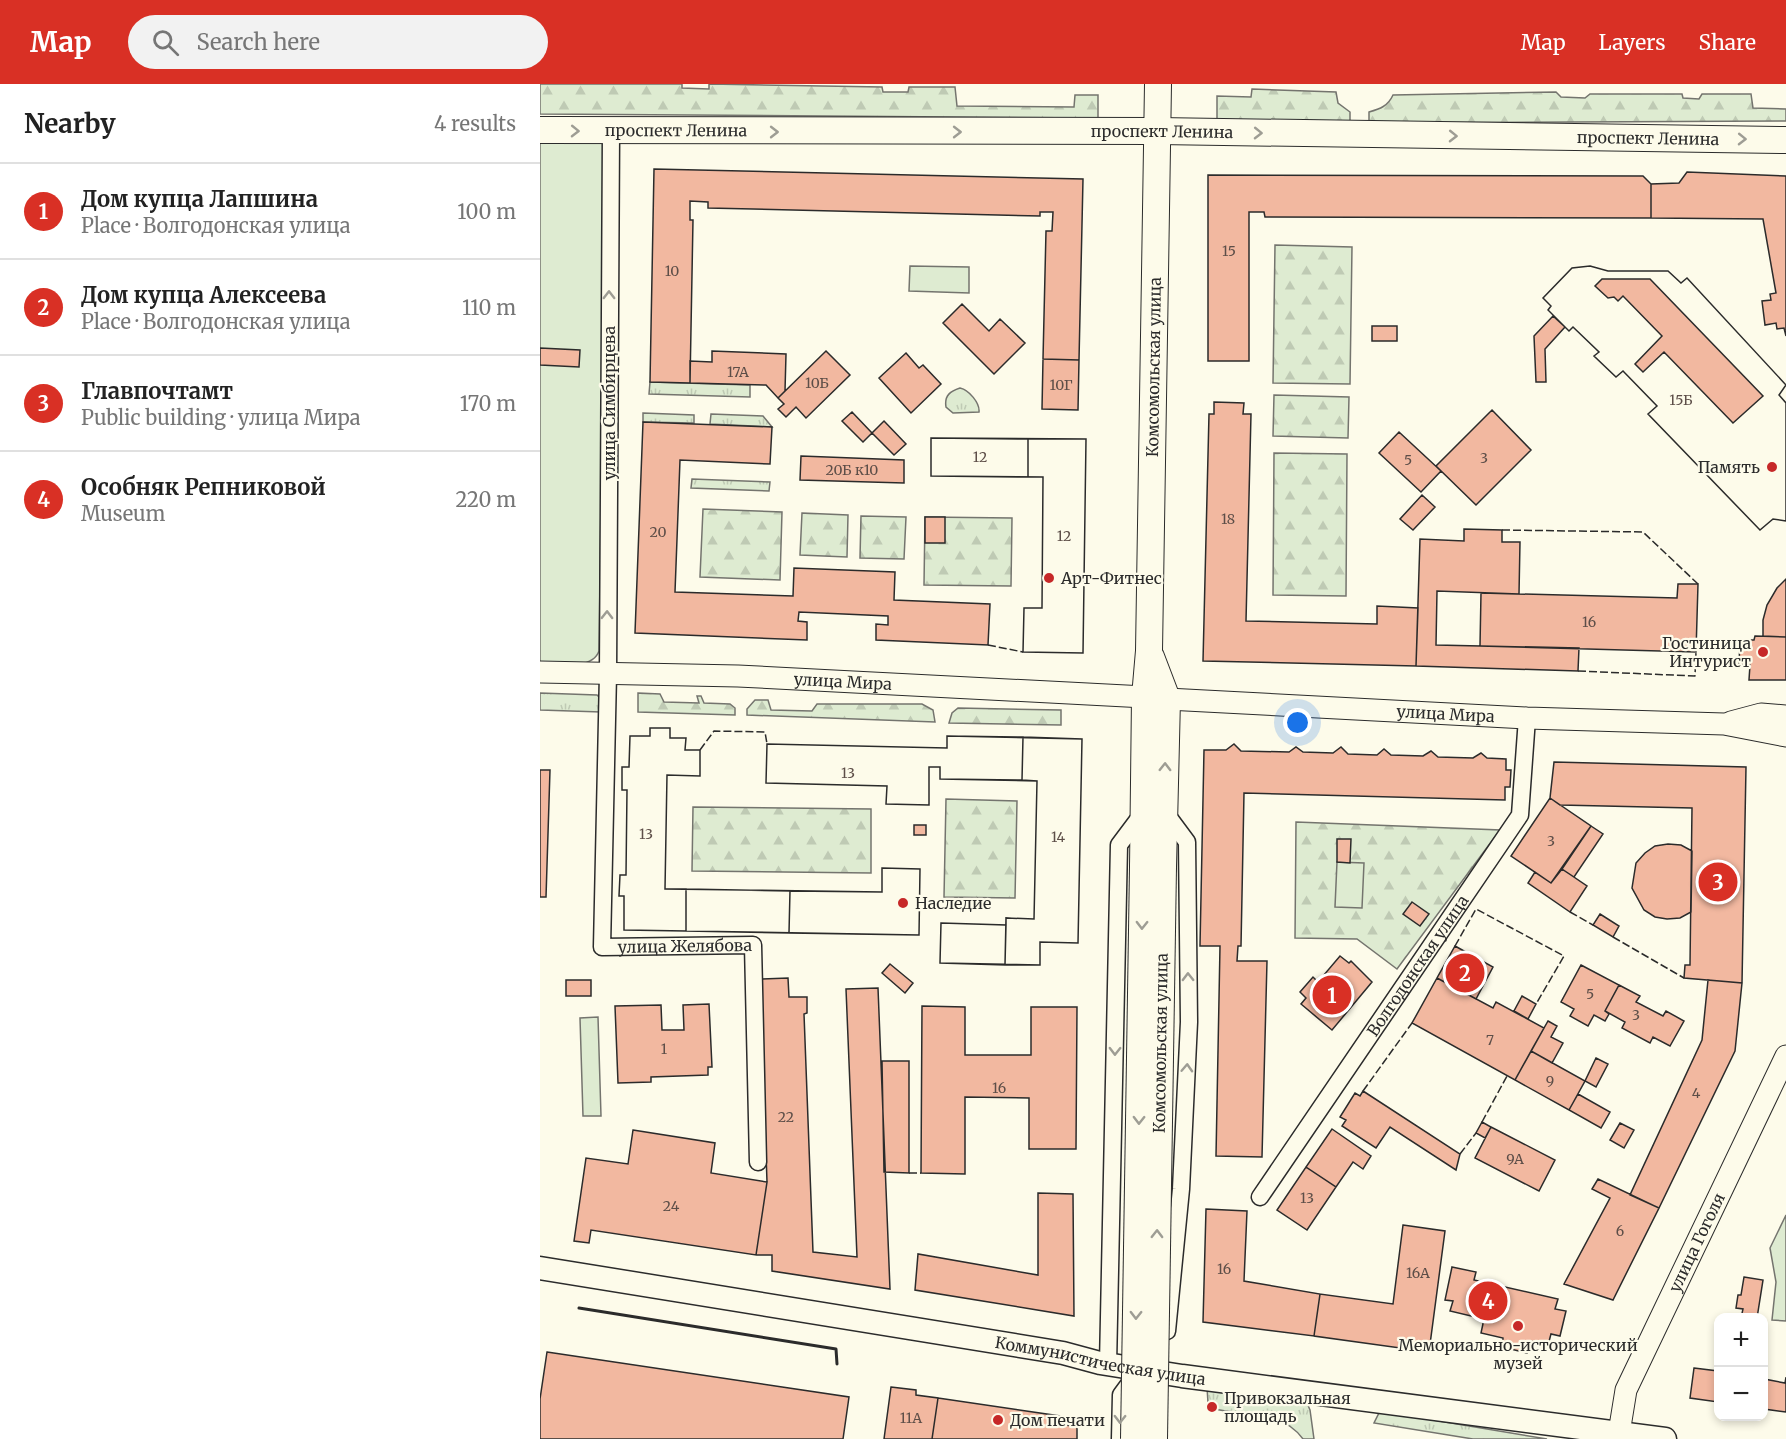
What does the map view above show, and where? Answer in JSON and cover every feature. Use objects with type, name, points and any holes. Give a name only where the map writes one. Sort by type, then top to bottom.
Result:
[{"type":"main road","name":"Комсомольская улица","points":[[1134,1439],[1154,812],[1156,698],[1149,651],[1158,84]]},
{"type":"main road","name":"проспект Ленина","points":[[540,130],[611,132],[1158,131],[1786,140]]},
{"type":"main road","name":"Комсомольская улица","points":[[1153,867],[1154,1439]]},
{"type":"main road","name":"Коммунистическая улица","points":[[540,1268],[1063,1353],[1104,1364],[1155,1372],[1665,1439]]},
{"type":"street","name":"улица Симбирцева","points":[[608,674],[611,132]]},
{"type":"street","name":"улица Мира","points":[[540,672],[738,676],[1527,718],[1724,724],[1786,736]]},
{"type":"street","name":"улица Желябова","points":[[608,674],[602,947],[753,945],[758,1162]]},
{"type":"street","name":"улица Мира","points":[[1724,724],[1761,714],[1786,716]]},
{"type":"street","name":"Волгодонская улица","points":[[1260,1197],[1520,815],[1527,718]]},
{"type":"street","points":[[1120,1439],[1121,1395],[1117,1380],[1104,1364],[1119,844],[1154,812],[1186,842],[1189,1035],[1181,1190],[1155,1372],[1161,1390],[1167,1439]]},
{"type":"street","name":"улица Гоголя","points":[[1619,1433],[1626,1390],[1786,1056]]},
{"type":"street","points":[[1121,1395],[1134,1377],[1155,1372]]},
{"type":"green space","points":[[540,84],[682,84],[682,88],[709,89],[709,84],[882,87],[883,92],[908,92],[909,87],[955,87],[957,106],[1074,107],[1075,95],[1098,95],[1098,118],[540,114]]},
{"type":"green space","points":[[1252,89],[1336,92],[1338,103],[1350,112],[1350,122],[1217,121],[1217,96],[1251,97]]},
{"type":"green space","points":[[1556,92],[1561,97],[1585,98],[1590,94],[1682,94],[1683,98],[1699,99],[1702,94],[1751,94],[1753,108],[1786,109],[1786,121],[1369,123],[1369,112],[1389,102],[1393,95]]},
{"type":"green space","points":[[540,138],[606,139],[599,651],[589,661],[573,665],[540,664]]},
{"type":"green space","points":[[1275,245],[1352,247],[1350,384],[1273,383]]},
{"type":"green space","points":[[910,266],[969,267],[969,293],[909,291]]},
{"type":"green space","points":[[650,382],[750,385],[750,397],[649,394]]},
{"type":"green space","points":[[960,388],[973,397],[979,412],[953,413],[946,407],[949,394]]},
{"type":"green space","points":[[1274,395],[1349,397],[1348,438],[1273,436]]},
{"type":"green space","points":[[643,413],[694,415],[694,423],[643,422]]},
{"type":"green space","points":[[711,414],[763,416],[772,427],[710,424]]},
{"type":"green space","points":[[1274,453],[1347,454],[1346,596],[1273,595]]},
{"type":"green space","points":[[692,479],[770,482],[769,491],[691,488]]},
{"type":"green space","points":[[703,509],[782,512],[780,580],[700,577]]},
{"type":"green space","points":[[802,513],[848,515],[847,557],[800,555]]},
{"type":"green space","points":[[861,516],[906,517],[904,559],[860,558]]},
{"type":"green space","points":[[925,517],[1012,518],[1011,586],[924,585]]},
{"type":"green space","points":[[540,693],[597,695],[601,699],[601,712],[540,710]]},
{"type":"green space","points":[[638,693],[660,694],[664,702],[699,703],[697,696],[701,696],[704,703],[730,704],[735,708],[735,715],[638,712]]},
{"type":"green space","points":[[755,700],[768,700],[771,710],[812,711],[817,704],[922,704],[933,710],[935,722],[747,715],[747,709]]},
{"type":"green space","points":[[958,708],[1061,710],[1061,725],[949,723],[952,713]]},
{"type":"green space","points":[[946,799],[1017,801],[1015,898],[944,897]]},
{"type":"green space","points":[[693,807],[871,809],[871,873],[692,871]]},
{"type":"green space","points":[[1296,822],[1500,830],[1397,969],[1357,939],[1295,938]]},
{"type":"green space","points":[[1337,862],[1364,863],[1362,908],[1335,907]]},
{"type":"green space","points":[[598,1017],[601,1116],[583,1116],[580,1018]]},
{"type":"green space","points":[[1786,1215],[1786,1321],[1772,1320],[1776,1282],[1770,1248]]},
{"type":"green space","points":[[1207,1387],[1307,1403],[1314,1439],[1303,1439],[1285,1423],[1274,1419],[1215,1409],[1208,1403]]},
{"type":"green space","points":[[1385,1412],[1547,1439],[1473,1439],[1374,1423],[1379,1413]]},
{"type":"building","points":[[654,169],[1083,179],[1079,360],[1043,359],[1046,231],[1052,231],[1053,212],[1040,212],[1040,216],[708,208],[708,202],[690,201],[690,220],[693,220],[690,383],[650,382]]},
{"type":"building","points":[[1687,172],[1786,176],[1786,336],[1784,328],[1777,329],[1776,323],[1765,325],[1762,301],[1771,300],[1770,294],[1776,293],[1763,219],[1651,218],[1651,184],[1679,183]]},
{"type":"building","points":[[1208,175],[1643,176],[1651,184],[1651,218],[1265,217],[1264,212],[1249,212],[1249,361],[1208,361]]},
{"type":"building","points":[[1590,266],[1608,271],[1668,271],[1681,283],[1687,278],[1786,385],[1779,395],[1786,403],[1786,521],[1773,519],[1760,530],[1648,414],[1657,406],[1623,371],[1616,377],[1594,356],[1599,352],[1573,327],[1569,331],[1548,310],[1551,306],[1543,298],[1572,268]],"holes":[[[1602,279],[1650,279],[1763,396],[1733,423],[1664,352],[1643,372],[1635,364],[1662,336],[1623,296],[1618,301],[1614,297],[1608,298],[1595,286]]]},
{"type":"building","points":[[1590,266],[1608,271],[1668,271],[1681,283],[1687,278],[1786,385],[1779,395],[1786,403],[1786,521],[1773,519],[1760,530],[1648,414],[1657,406],[1623,371],[1616,377],[1594,356],[1599,352],[1573,327],[1569,331],[1548,310],[1551,306],[1543,298],[1572,268]]},
{"type":"building","points":[[962,304],[989,331],[1000,319],[1025,343],[994,374],[943,323]]},
{"type":"building","points":[[1553,316],[1565,327],[1545,349],[1546,382],[1536,382],[1534,336]]},
{"type":"building","points":[[1372,326],[1397,326],[1397,341],[1372,341]]},
{"type":"building","points":[[540,348],[580,350],[579,367],[540,365]]},
{"type":"building","points":[[712,351],[786,354],[785,391],[778,398],[766,385],[690,383],[690,361],[712,362]]},
{"type":"building","points":[[826,351],[850,375],[806,418],[796,407],[786,417],[778,409],[784,404],[778,398]]},
{"type":"building","points":[[906,353],[919,368],[923,365],[941,384],[911,413],[879,378]]},
{"type":"building","points":[[1043,359],[1079,360],[1078,410],[1042,409]]},
{"type":"building","points":[[1214,402],[1244,403],[1243,414],[1251,414],[1246,621],[1377,624],[1377,606],[1418,608],[1416,666],[1203,661],[1209,414],[1214,414]]},
{"type":"building","points":[[1492,410],[1531,450],[1476,505],[1436,466]]},
{"type":"building","points":[[852,412],[872,433],[863,442],[842,421]]},
{"type":"building","points":[[884,421],[906,444],[894,455],[872,433]]},
{"type":"building","points":[[643,422],[772,427],[770,464],[680,460],[675,592],[793,596],[794,568],[895,572],[894,600],[990,604],[988,645],[876,640],[876,624],[888,625],[888,616],[799,612],[798,621],[807,622],[807,640],[635,633]]},
{"type":"building","points":[[1399,432],[1441,471],[1421,492],[1379,453]]},
{"type":"building","points":[[931,438],[1028,439],[1028,477],[931,476]]},
{"type":"building","points":[[931,438],[1086,439],[1083,653],[1023,652],[1024,608],[1042,608],[1043,477],[931,476]]},
{"type":"building","points":[[1028,439],[1086,439],[1083,653],[1023,652],[1024,608],[1042,608],[1043,477],[1028,477]]},
{"type":"building","points":[[801,456],[904,460],[904,483],[800,480]]},
{"type":"building","points":[[1422,495],[1435,507],[1413,530],[1400,519]]},
{"type":"building","points":[[925,517],[945,517],[945,543],[925,543]]},
{"type":"building","points":[[1464,529],[1502,530],[1502,542],[1520,542],[1519,594],[1437,591],[1436,645],[1579,648],[1578,671],[1416,666],[1420,539],[1464,541]]},
{"type":"building","points":[[1786,579],[1786,637],[1763,636],[1763,620],[1767,605],[1777,588]]},
{"type":"building","points":[[1678,584],[1698,584],[1696,652],[1480,646],[1481,593],[1677,598]]},
{"type":"building","name":"Гостиница Интурист","points":[[1755,636],[1786,637],[1786,680],[1749,680],[1750,665],[1739,664],[1740,640],[1754,640]]},
{"type":"building","points":[[650,728],[670,728],[670,738],[686,738],[685,750],[700,750],[700,776],[667,775],[665,889],[882,892],[882,868],[920,869],[919,935],[624,930],[624,896],[619,896],[620,875],[626,875],[627,790],[622,790],[622,767],[629,767],[630,736],[650,736]]},
{"type":"building","points":[[650,728],[670,728],[670,738],[686,738],[685,750],[700,750],[700,776],[667,775],[665,889],[686,889],[686,931],[624,930],[624,896],[619,896],[620,875],[626,875],[627,790],[622,790],[622,767],[629,767],[630,736],[650,736]]},
{"type":"building","points":[[947,736],[1023,737],[1022,780],[940,779],[940,767],[929,767],[929,805],[886,804],[887,786],[766,783],[767,744],[947,748]]},
{"type":"building","points":[[947,736],[1082,739],[1078,943],[1040,942],[1040,965],[940,963],[941,923],[1006,925],[1006,918],[1034,919],[1037,781],[940,779],[940,767],[929,767],[929,805],[886,804],[887,786],[766,783],[767,744],[947,748]]},
{"type":"building","points":[[1023,737],[1082,739],[1078,943],[1040,942],[1040,965],[1005,965],[1006,918],[1034,919],[1037,781],[1022,780]]},
{"type":"building","points":[[1234,744],[1241,751],[1289,752],[1296,747],[1303,752],[1333,753],[1341,747],[1348,754],[1377,755],[1384,749],[1391,755],[1423,756],[1431,751],[1438,757],[1473,758],[1481,753],[1487,758],[1506,759],[1506,770],[1511,770],[1510,787],[1505,787],[1505,800],[1244,793],[1241,946],[1238,946],[1237,961],[1267,961],[1262,1157],[1216,1156],[1220,946],[1200,946],[1204,750],[1226,750]]},
{"type":"building","points":[[1554,762],[1746,767],[1742,983],[1684,978],[1685,965],[1690,965],[1692,808],[1560,805],[1550,798]]},
{"type":"building","points":[[540,770],[550,770],[546,897],[540,897]]},
{"type":"building","points":[[1550,798],[1591,826],[1551,883],[1511,856]]},
{"type":"building","points":[[914,825],[926,825],[926,835],[914,835]]},
{"type":"building","points":[[1591,826],[1603,834],[1574,877],[1562,869]]},
{"type":"building","points":[[1337,839],[1351,839],[1350,863],[1337,862]]},
{"type":"building","points":[[1681,845],[1692,851],[1691,912],[1680,918],[1667,919],[1655,917],[1644,910],[1632,888],[1636,863],[1655,846]]},
{"type":"building","points":[[882,868],[920,869],[919,935],[789,933],[790,891],[882,892]]},
{"type":"building","points":[[1562,869],[1587,886],[1570,912],[1528,883],[1535,872],[1551,883]]},
{"type":"building","points":[[686,889],[790,891],[789,933],[686,931]]},
{"type":"building","points":[[1412,902],[1429,914],[1420,926],[1403,914]]},
{"type":"building","points":[[1600,914],[1619,926],[1613,937],[1593,925]]},
{"type":"building","points":[[941,923],[1006,925],[1005,965],[940,963]]},
{"type":"building","points":[[1455,946],[1493,967],[1476,999],[1437,978]]},
{"type":"building","points":[[1340,956],[1349,963],[1351,961],[1372,982],[1332,1030],[1301,1004],[1306,998],[1300,992],[1313,977],[1318,982]]},
{"type":"building","points":[[890,964],[913,983],[905,993],[882,973]]},
{"type":"building","points":[[1581,965],[1619,985],[1605,1011],[1609,1014],[1605,1021],[1594,1015],[1588,1026],[1570,1016],[1574,1009],[1561,1002]]},
{"type":"building","points":[[788,978],[789,997],[807,997],[807,1013],[804,1014],[813,1252],[857,1257],[846,989],[878,988],[890,1289],[772,1271],[772,1255],[756,1255],[767,1182],[760,979]]},
{"type":"building","points":[[1437,978],[1493,1008],[1496,1002],[1544,1028],[1515,1080],[1412,1023]]},
{"type":"building","points":[[566,980],[591,980],[591,996],[566,996]]},
{"type":"building","points":[[1708,980],[1742,983],[1735,1051],[1659,1208],[1630,1195],[1702,1040]]},
{"type":"building","points":[[1619,985],[1640,996],[1636,1002],[1663,1016],[1666,1011],[1684,1021],[1670,1046],[1653,1037],[1650,1043],[1622,1028],[1625,1022],[1605,1011]]},
{"type":"building","points":[[1522,996],[1536,1004],[1528,1019],[1514,1011]]},
{"type":"building","points":[[709,1004],[712,1067],[708,1067],[708,1075],[651,1077],[651,1082],[618,1083],[615,1006],[661,1005],[662,1030],[684,1030],[683,1005]]},
{"type":"building","points":[[922,1006],[965,1007],[965,1055],[1031,1055],[1031,1007],[1077,1007],[1076,1149],[1029,1149],[1029,1098],[965,1097],[965,1174],[921,1173]]},
{"type":"building","points":[[1548,1021],[1557,1026],[1551,1037],[1563,1043],[1552,1063],[1531,1051]]},
{"type":"building","points":[[1531,1051],[1585,1081],[1569,1110],[1515,1080]]},
{"type":"building","points":[[1596,1058],[1608,1064],[1596,1087],[1585,1081]]},
{"type":"building","points":[[882,1061],[909,1061],[909,1173],[884,1172]]},
{"type":"building","points":[[1363,1091],[1460,1154],[1456,1170],[1390,1127],[1376,1148],[1342,1126],[1346,1120],[1340,1117],[1355,1093],[1360,1096]]},
{"type":"building","points":[[1578,1094],[1610,1112],[1601,1128],[1569,1110]]},
{"type":"building","points":[[1482,1122],[1491,1127],[1485,1138],[1476,1133]]},
{"type":"building","points":[[1620,1123],[1634,1130],[1624,1148],[1610,1140]]},
{"type":"building","points":[[1491,1127],[1555,1160],[1539,1191],[1475,1158]]},
{"type":"building","points":[[1332,1129],[1371,1156],[1363,1169],[1353,1162],[1336,1187],[1306,1167]]},
{"type":"building","points":[[633,1130],[715,1143],[711,1173],[767,1182],[756,1255],[591,1230],[589,1243],[574,1241],[586,1158],[628,1164]]},
{"type":"building","points":[[1306,1167],[1336,1187],[1307,1230],[1277,1210]]},
{"type":"building","points":[[1598,1179],[1659,1208],[1613,1300],[1564,1284],[1610,1198],[1592,1189]]},
{"type":"building","points":[[1038,1193],[1073,1194],[1074,1316],[915,1290],[918,1254],[1038,1275]]},
{"type":"building","points":[[1206,1209],[1247,1211],[1244,1281],[1320,1294],[1314,1336],[1203,1322]]},
{"type":"building","points":[[1403,1225],[1445,1231],[1429,1352],[1314,1336],[1320,1294],[1393,1304]]},
{"type":"building","points":[[1452,1267],[1476,1272],[1474,1280],[1558,1299],[1555,1309],[1566,1311],[1560,1336],[1551,1334],[1548,1345],[1530,1341],[1527,1353],[1502,1347],[1503,1338],[1481,1333],[1484,1319],[1450,1311],[1453,1301],[1445,1300]]},
{"type":"building","points":[[1744,1277],[1763,1280],[1758,1313],[1742,1313],[1743,1309],[1736,1308],[1738,1295],[1741,1295]]},
{"type":"building","points":[[547,1352],[849,1397],[843,1439],[540,1439],[540,1399]]},
{"type":"building","points":[[1694,1368],[1714,1370],[1714,1401],[1690,1398]]},
{"type":"building","points":[[1786,1377],[1786,1412],[1768,1410],[1768,1380],[1785,1383]]},
{"type":"building","points":[[891,1387],[916,1390],[916,1395],[938,1398],[932,1439],[884,1439]]},
{"type":"building","name":"Дом печати","points":[[938,1398],[1060,1416],[1061,1424],[1077,1427],[1077,1439],[932,1439]]},
{"type":"fence","points":[[1502,530],[1643,532],[1698,584]]},
{"type":"fence","points":[[988,645],[1023,652]]},
{"type":"fence","points":[[1578,671],[1695,676],[1696,652]]},
{"type":"fence","points":[[700,750],[714,731],[765,732],[767,744]]},
{"type":"fence","points":[[1455,946],[1476,909],[1564,956],[1536,1004]]},
{"type":"fence","points":[[1570,912],[1593,925]]},
{"type":"fence","points":[[1613,937],[1684,978]]},
{"type":"fence","points":[[1363,1091],[1412,1023]]},
{"type":"fence","points":[[1482,1122],[1507,1076]]},
{"type":"fence","points":[[1460,1154],[1476,1133]]},
{"type":"fence","points":[[909,1173],[921,1173]]},
{"type":"wall","points":[[579,1308],[836,1349],[837,1364]]},
{"type":"place","name":"Память","points":[[1772,467]]},
{"type":"place","name":"Арт-Фитнес","points":[[1049,578]]},
{"type":"place","name":"Гостиница Интурист","points":[[1763,652]]},
{"type":"place","name":"Главпочтамт","points":[[1718,882]]},
{"type":"place","name":"Наследие","points":[[903,903]]},
{"type":"place","name":"Дом купца Алексеева","points":[[1465,973]]},
{"type":"place","name":"Дом купца Лапшина","points":[[1332,995]]},
{"type":"place","name":"Особняк Репниковой","points":[[1488,1301]]},
{"type":"place","name":"Мемориально-исторический музей","points":[[1518,1326]]},
{"type":"place","name":"Привокзальная площадь","points":[[1212,1407]]},
{"type":"place","name":"Дом печати","points":[[998,1420]]}]
